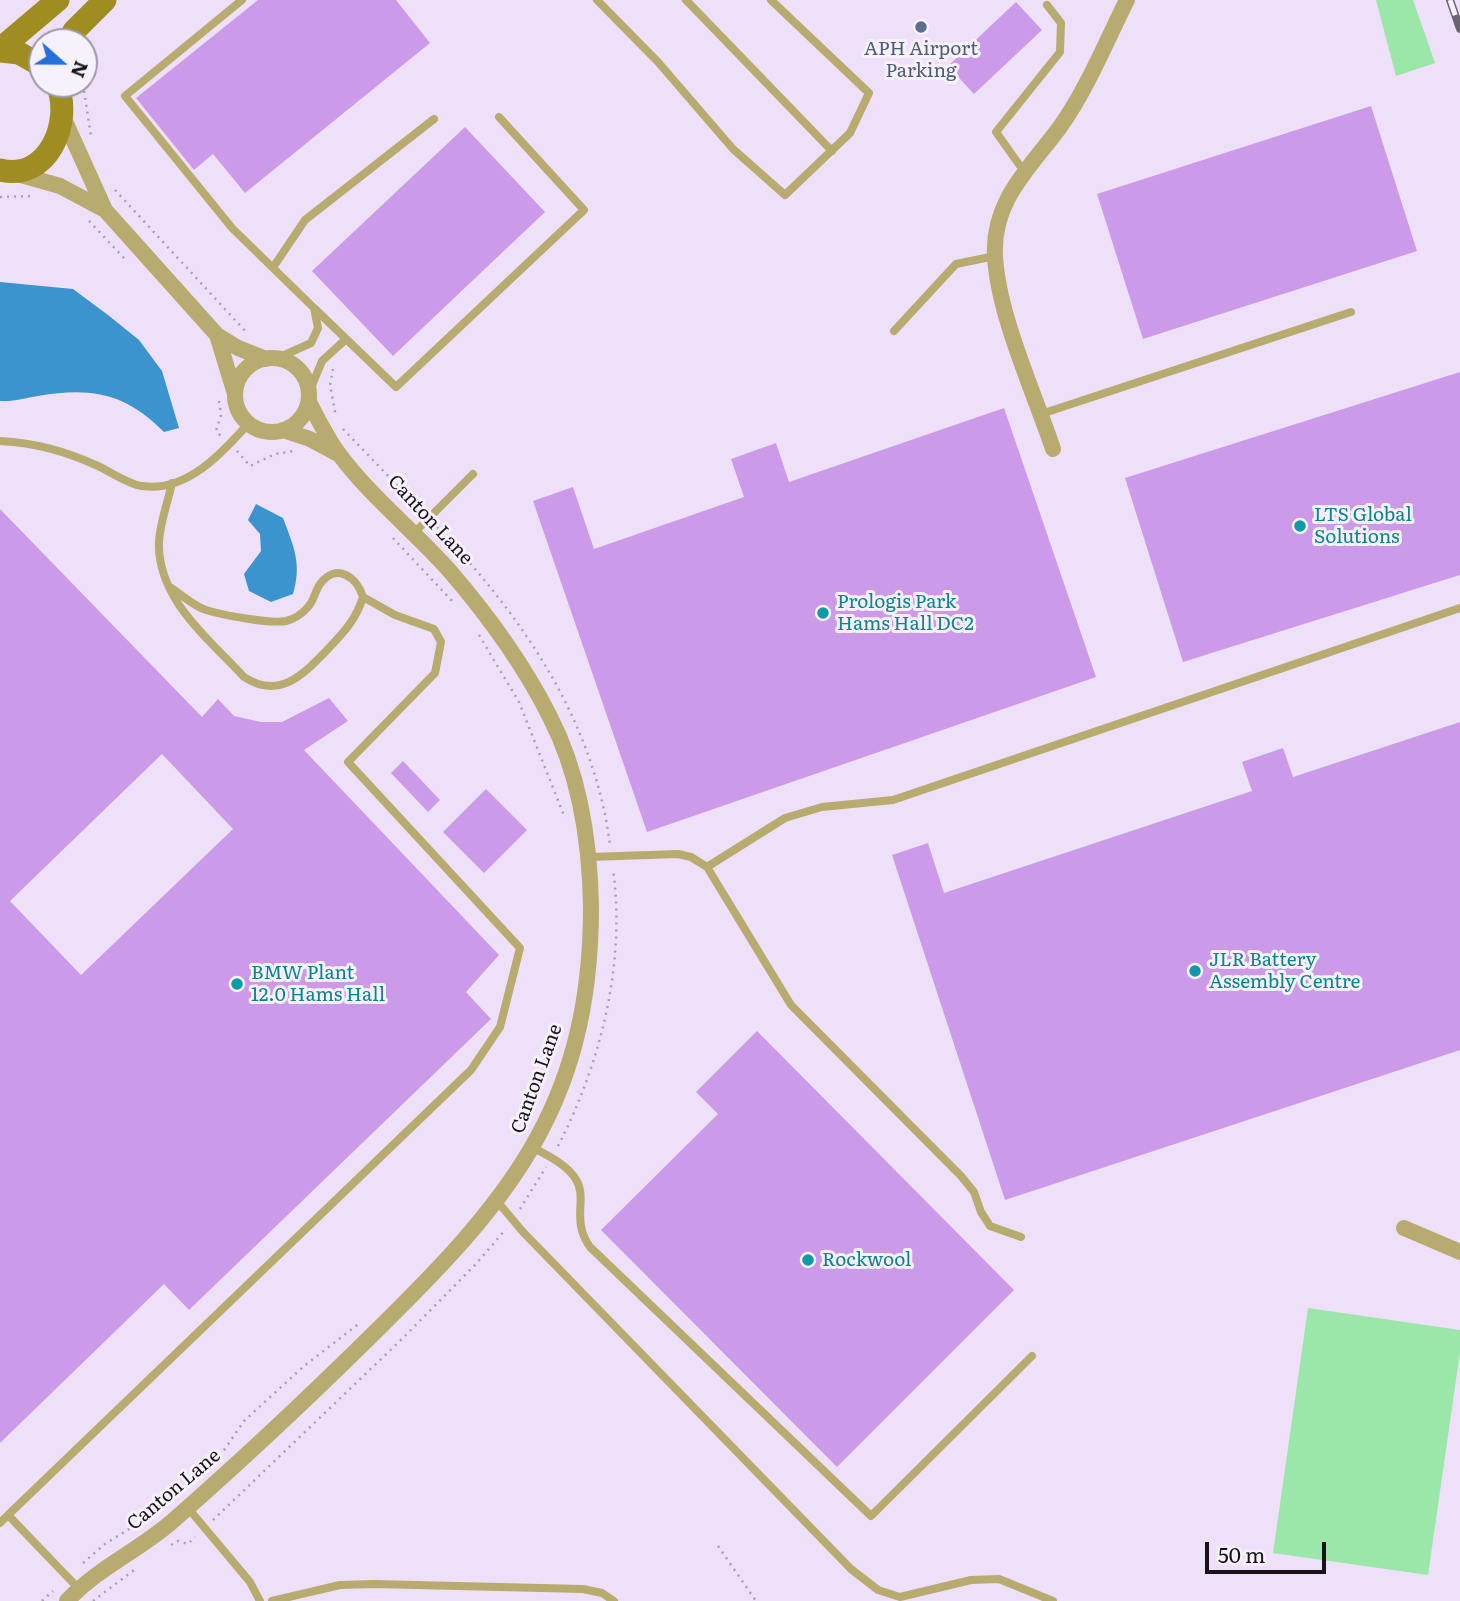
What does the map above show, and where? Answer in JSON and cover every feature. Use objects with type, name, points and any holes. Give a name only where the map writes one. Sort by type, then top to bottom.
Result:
[{"type":"street","points":[[0,50],[58,0]]},
{"type":"street","points":[[77,28],[105,0]]},
{"type":"street","points":[[1053,449],[1007,315],[995,256],[1006,202],[1023,170],[1060,126],[1127,0]]},
{"type":"street","points":[[0,50],[28,57]]},
{"type":"street","points":[[4,172],[45,156],[57,139],[61,98]]},
{"type":"street","points":[[62,98],[105,210]]},
{"type":"street","points":[[4,172],[60,186],[105,210],[217,335],[238,348],[295,366],[306,380],[309,397],[296,424],[283,430],[257,429],[249,423],[238,408],[217,335]]},
{"type":"street","points":[[235,394],[244,372],[273,358]]},
{"type":"street","name":"Canton Lane","points":[[67,1601],[188,1508],[257,1447],[446,1263],[497,1202],[534,1148],[555,1104],[576,1043],[588,988],[590,857],[573,775],[552,720],[526,674],[490,621],[414,533],[338,454],[309,397]]},
{"type":"street","name":"Canton Lane","points":[[283,430],[338,454]]},
{"type":"street","points":[[1404,1228],[1460,1252]]},
{"type":"lane","points":[[242,0],[125,96],[232,228],[396,387],[584,210],[499,117]]},
{"type":"lane","points":[[597,0],[658,62],[733,149],[785,195],[850,133],[869,93],[771,0]]},
{"type":"lane","points":[[686,0],[832,150]]},
{"type":"lane","points":[[1023,170],[996,132],[1060,52],[1061,23],[1047,5]]},
{"type":"lane","points":[[274,266],[304,220],[434,119]]},
{"type":"lane","points":[[894,331],[956,264],[995,256]]},
{"type":"lane","points":[[273,358],[311,343],[318,328],[314,308]]},
{"type":"lane","points":[[1041,414],[1351,312]]},
{"type":"lane","points":[[309,397],[322,361],[345,340]]},
{"type":"lane","points":[[0,441],[54,448],[142,486],[173,483],[199,471],[220,456],[249,423]]},
{"type":"lane","points":[[0,451],[10,442]]},
{"type":"lane","points":[[414,533],[473,474]]},
{"type":"lane","points":[[173,483],[159,539],[161,566],[180,609],[244,677],[265,687],[290,683],[303,675],[350,626],[363,597]]},
{"type":"lane","points":[[0,1523],[471,1070],[500,1027],[520,948],[348,762],[435,673],[441,642],[434,629],[394,615],[363,597],[354,578],[345,573],[327,577],[319,585],[311,604],[299,616],[276,622],[204,610],[170,587]]},
{"type":"lane","points":[[707,867],[785,818],[822,807],[893,800],[1460,608]]},
{"type":"lane","points":[[590,857],[678,854],[691,857],[707,867],[791,1005],[975,1192],[981,1212],[990,1226],[1021,1237]]},
{"type":"lane","points":[[534,1148],[575,1178],[580,1193],[578,1219],[582,1235],[590,1247],[871,1516],[1032,1356]]},
{"type":"lane","points":[[497,1202],[851,1569],[878,1590],[900,1597],[971,1580],[999,1579],[1054,1601]]},
{"type":"lane","points":[[188,1508],[250,1582],[260,1601]]},
{"type":"lane","points":[[8,1515],[80,1590]]},
{"type":"lane","points":[[272,1601],[340,1585],[374,1584],[583,1589],[602,1593],[614,1601]]},
{"type":"path","points":[[85,98],[93,142]]},
{"type":"path","points":[[112,185],[122,201],[249,335],[256,338]]},
{"type":"path","points":[[0,197],[39,196]]},
{"type":"path","points":[[83,214],[128,262]]},
{"type":"path","points":[[169,1546],[178,1541],[188,1544],[205,1528],[466,1275],[513,1220],[551,1159],[580,1099],[607,1008],[616,924],[611,856],[607,819],[578,728],[551,673],[525,633],[457,549],[341,427],[334,411],[330,385],[333,368]]},
{"type":"path","points":[[216,431],[221,415],[218,391]]},
{"type":"path","points":[[250,466],[275,454],[300,451]]},
{"type":"path","points":[[385,529],[459,609]]},
{"type":"path","points":[[476,631],[519,702],[568,824]]},
{"type":"path","points":[[215,1464],[244,1421],[304,1366],[368,1316]]},
{"type":"path","points":[[42,1601],[105,1544],[164,1506]]},
{"type":"path","points":[[718,1546],[756,1601]]},
{"type":"path","points":[[93,1601],[141,1565]]},
{"type":"green space","points":[[1376,0],[1413,0],[1435,63],[1396,76]]},
{"type":"green space","points":[[1308,1308],[1460,1330],[1460,1352],[1428,1575],[1273,1553]]},
{"type":"water","points":[[0,282],[73,289],[139,340],[162,371],[179,428],[164,432],[150,419],[121,401],[91,393],[57,393],[0,401]]},
{"type":"water","points":[[256,504],[283,518],[296,556],[297,574],[293,594],[271,602],[249,591],[244,574],[261,551],[260,534],[248,520]]},
{"type":"building","points":[[258,0],[396,0],[430,43],[245,193],[213,154],[194,170],[136,98]]},
{"type":"building","points":[[1016,2],[1042,30],[974,94],[948,66]]},
{"type":"building","points":[[1371,106],[1417,251],[1143,339],[1097,194]]},
{"type":"building","points":[[465,127],[545,212],[393,356],[312,271]]},
{"type":"building","name":"LTS Global Solutions","points":[[1460,372],[1460,575],[1183,662],[1125,478]]},
{"type":"building","name":"Prologis Park Hams Hall DC2","points":[[1004,408],[1096,677],[647,832],[533,501],[573,487],[594,549],[744,497],[731,459],[776,443],[789,482]]},
{"type":"building","name":"BMW Plant 12.0 Hams Hall","points":[[0,509],[202,717],[218,699],[234,716],[261,722],[282,722],[329,698],[348,721],[304,750],[499,955],[466,992],[491,1019],[189,1310],[164,1284],[0,1443]],"holes":[[[162,754],[233,829],[81,975],[10,901]]]},
{"type":"building","name":"JLR Battery Assembly Centre","points":[[1460,722],[1460,1050],[1005,1200],[892,855],[928,843],[944,893],[1252,791],[1242,762],[1283,748],[1293,777]]},
{"type":"building","points":[[403,761],[440,800],[428,812],[391,773]]},
{"type":"building","points":[[486,789],[527,830],[484,873],[443,832]]},
{"type":"building","name":"Rockwool","points":[[757,1031],[1014,1290],[837,1467],[601,1230],[718,1114],[696,1092]]},
{"type":"railway","points":[[1450,0],[1460,29]]},
{"type":"place","name":"APH Airport Parking","points":[[921,27]]},
{"type":"place","name":"LTS Global Solutions","points":[[1300,526]]},
{"type":"place","name":"Prologis Park Hams Hall DC2","points":[[823,613]]},
{"type":"place","name":"JLR Battery Assembly Centre","points":[[1195,971]]},
{"type":"place","name":"BMW Plant 12.0 Hams Hall","points":[[237,984]]},
{"type":"place","name":"Rockwool","points":[[808,1260]]}]
